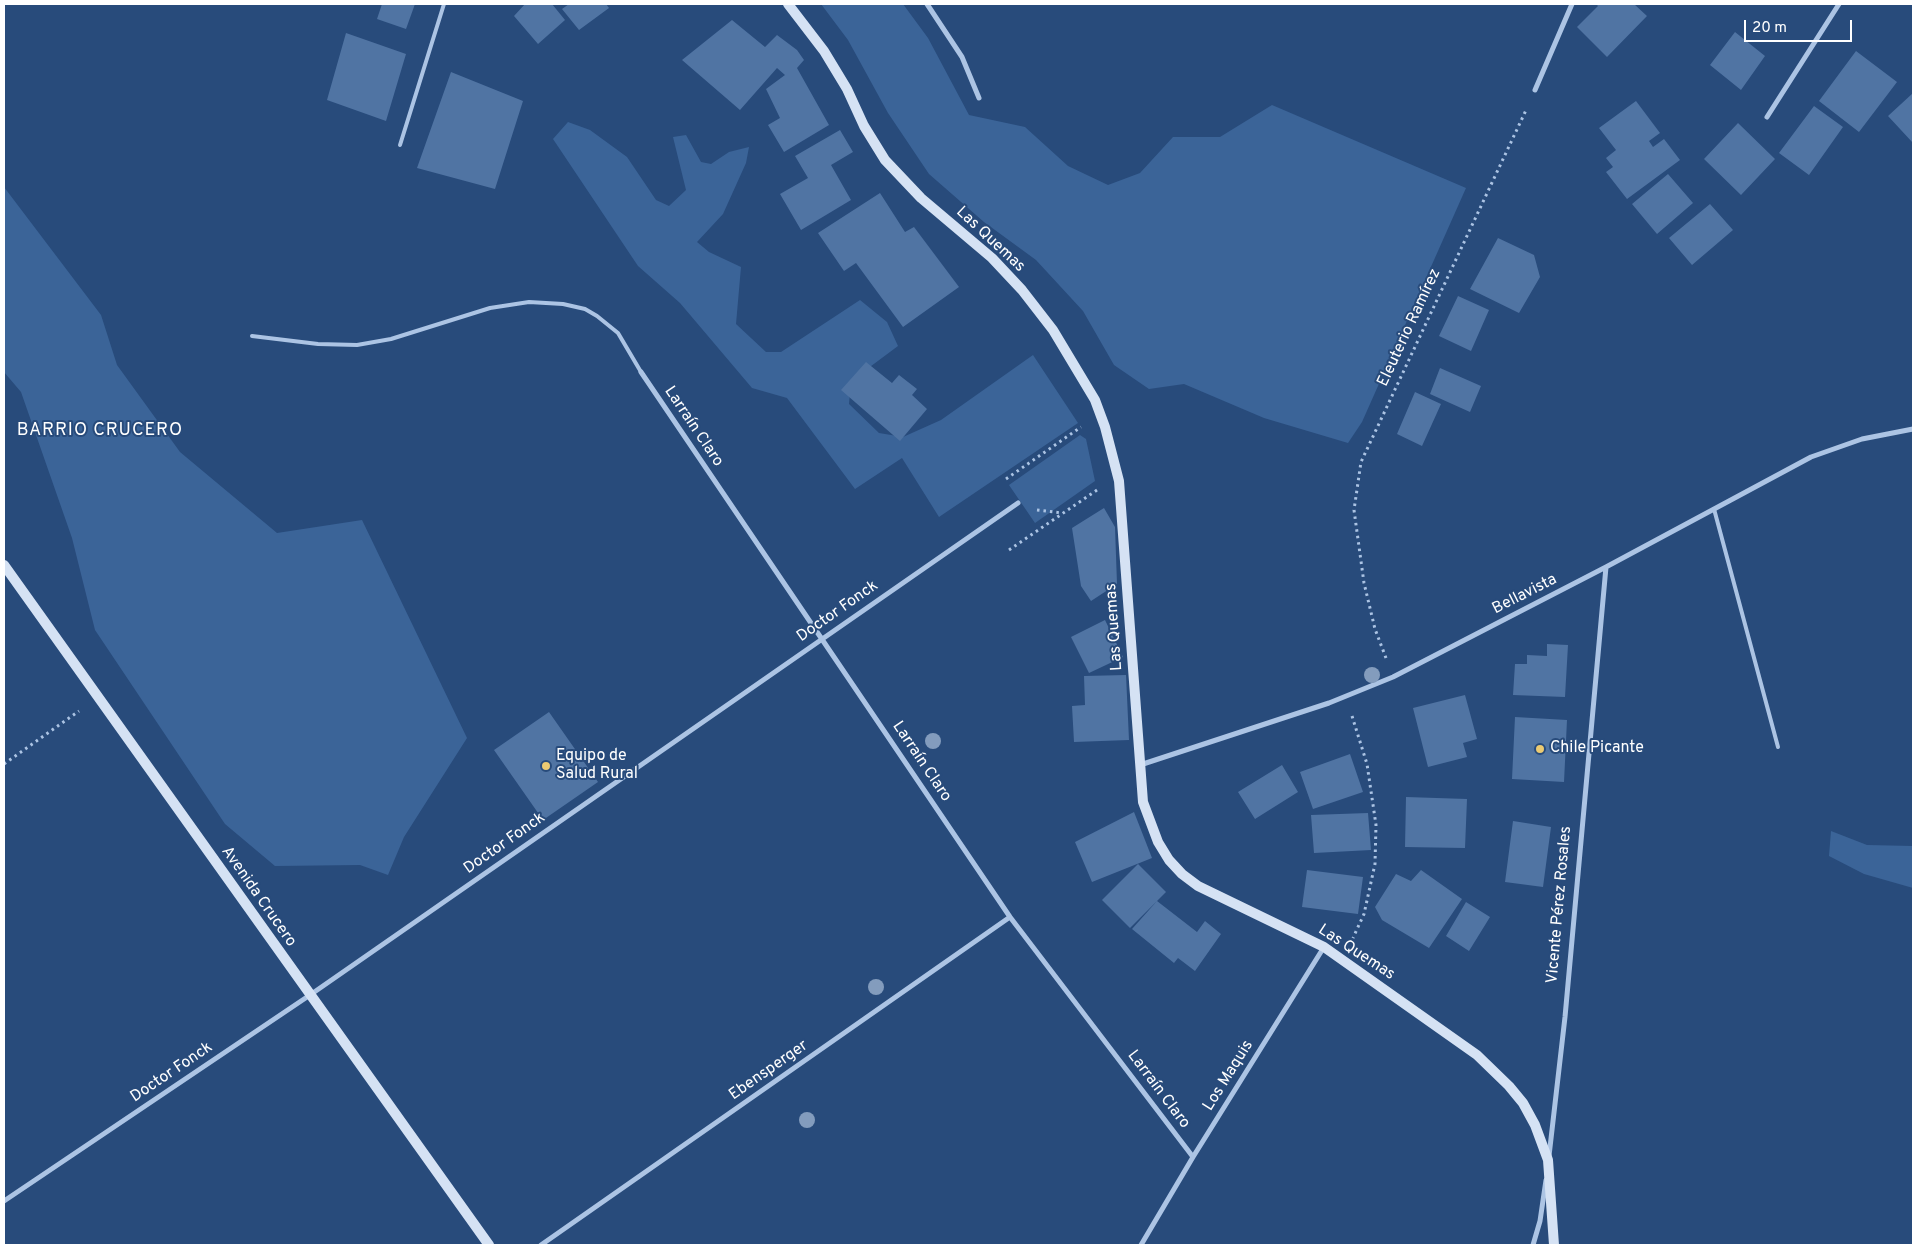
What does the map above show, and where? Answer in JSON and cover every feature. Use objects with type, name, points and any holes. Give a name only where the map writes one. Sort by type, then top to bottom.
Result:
[{"type":"main road","name":"Las Quemas","points":[[788,4],[824,50],[847,89],[864,126],[886,160],[921,198],[992,258],[1022,290],[1053,330],[1084,379],[1100,414],[1118,475],[1143,802],[1158,842],[1169,860],[1182,874],[1198,886],[1324,947],[1477,1056],[1509,1086],[1523,1103],[1535,1125],[1548,1160]]},
{"type":"main road","name":"Avenida Crucero","points":[[4,565],[489,1245]]},
{"type":"main road","name":"Vicente Pérez Rosales","points":[[1548,1160],[1554,1245]]},
{"type":"street","points":[[927,4],[962,57],[979,98]]},
{"type":"street","points":[[1535,90],[1572,4]]},
{"type":"street","points":[[1767,117],[1839,4]]},
{"type":"street","name":"Larraín Claro","points":[[641,372],[1010,917],[1193,1157]]},
{"type":"street","name":"Bellavista","points":[[1139,765],[1345,697],[1394,677],[1606,567],[1788,468],[1832,448],[1862,439],[1913,429]]},
{"type":"street","name":"Doctor Fonck","points":[[4,1201],[310,995],[1018,503]]},
{"type":"street","name":"Vicente Pérez Rosales","points":[[1548,1160],[1565,1017],[1606,567]]},
{"type":"street","name":"Ebensperger","points":[[541,1245],[1010,917]]},
{"type":"street","name":"Los Maquis","points":[[1141,1245],[1193,1157],[1324,947]]},
{"type":"street","points":[[1532,1245],[1540,1220],[1548,1160]]},
{"type":"lane","points":[[400,145],[444,4]]},
{"type":"lane","points":[[252,336],[318,344],[357,345],[392,339],[490,308],[529,302],[563,304],[585,309],[618,333],[641,372]]},
{"type":"lane","points":[[1714,509],[1778,747]]},
{"type":"path","name":"Eleuterio Ramírez","points":[[1394,677],[1375,629],[1364,583],[1354,510],[1361,462],[1535,90]]},
{"type":"path","points":[[1006,480],[1100,414]]},
{"type":"path","points":[[1009,550],[1118,475]]},
{"type":"path","points":[[4,764],[99,697]]},
{"type":"path","points":[[1343,961],[1364,914],[1375,864],[1376,825],[1367,764],[1345,697]]},
{"type":"shaded area","points":[[821,4],[903,4],[928,38],[969,115],[1025,127],[1068,166],[1108,185],[1140,173],[1173,137],[1220,137],[1272,105],[1466,188],[1362,422],[1348,443],[1264,418],[1184,384],[1149,389],[1114,365],[1083,311],[1036,260],[984,222],[929,174],[888,113],[848,40]]},
{"type":"shaded area","points":[[568,122],[590,130],[627,157],[656,200],[669,206],[686,190],[673,137],[686,135],[701,162],[711,164],[729,152],[749,147],[746,163],[723,214],[697,242],[709,252],[741,267],[736,324],[766,352],[781,352],[860,300],[887,322],[898,346],[851,381],[849,404],[879,433],[903,437],[941,420],[1033,355],[1078,423],[939,517],[902,458],[855,489],[787,398],[752,388],[680,303],[638,266],[553,139]]},
{"type":"shaded area","points":[[4,187],[101,315],[117,365],[180,452],[277,533],[362,520],[467,738],[404,837],[388,875],[360,865],[275,866],[225,824],[95,630],[72,538],[21,392],[4,372]]},
{"type":"shaded area","points":[[1080,435],[1086,439],[1095,481],[1035,523],[1009,485]]},
{"type":"shaded area","points":[[1831,831],[1867,845],[1913,846],[1913,888],[1864,874],[1829,856]]},
{"type":"building","points":[[382,4],[415,4],[406,29],[377,19]]},
{"type":"building","points":[[525,4],[552,4],[565,20],[538,44],[514,16]]},
{"type":"building","points":[[569,4],[606,4],[609,8],[579,30],[562,9]]},
{"type":"building","points":[[1596,4],[1634,4],[1647,16],[1607,57],[1577,27],[1598,6]]},
{"type":"building","points":[[732,20],[765,47],[777,35],[797,50],[804,60],[797,68],[829,125],[784,152],[768,125],[780,118],[766,89],[785,75],[777,68],[740,110],[682,60]]},
{"type":"building","points":[[1735,32],[1765,56],[1741,90],[1710,65]]},
{"type":"building","points":[[346,33],[406,54],[386,121],[327,100]]},
{"type":"building","points":[[1856,51],[1897,82],[1859,132],[1819,101]]},
{"type":"building","points":[[451,72],[523,101],[495,189],[417,168]]},
{"type":"building","points":[[1913,93],[1913,143],[1888,116]]},
{"type":"building","points":[[1636,101],[1660,133],[1649,141],[1653,147],[1664,139],[1680,160],[1627,199],[1606,172],[1613,167],[1606,158],[1616,150],[1599,128]]},
{"type":"building","points":[[1814,106],[1843,127],[1809,175],[1779,153]]},
{"type":"building","points":[[1738,123],[1775,159],[1741,195],[1704,159]]},
{"type":"building","points":[[840,130],[853,152],[831,165],[851,200],[801,230],[780,194],[808,178],[795,156]]},
{"type":"building","points":[[1668,174],[1693,203],[1657,234],[1632,204]]},
{"type":"building","points":[[880,193],[905,232],[914,227],[959,287],[903,327],[856,263],[844,271],[818,233]]},
{"type":"building","points":[[1710,204],[1733,230],[1692,265],[1669,238]]},
{"type":"building","points":[[1498,238],[1534,255],[1540,277],[1519,313],[1470,289]]},
{"type":"building","points":[[1458,296],[1489,310],[1471,351],[1439,336]]},
{"type":"building","points":[[866,362],[892,383],[899,375],[917,389],[912,395],[927,409],[900,441],[841,390]]},
{"type":"building","points":[[1440,368],[1481,386],[1470,412],[1430,394]]},
{"type":"building","points":[[1415,392],[1441,404],[1422,446],[1397,434]]},
{"type":"building","points":[[1104,508],[1115,527],[1117,584],[1091,601],[1081,586],[1072,528]]},
{"type":"building","points":[[1105,620],[1123,657],[1089,673],[1071,637]]},
{"type":"building","points":[[1547,644],[1568,645],[1565,697],[1513,695],[1515,664],[1527,664],[1527,655],[1547,656]]},
{"type":"building","points":[[1126,675],[1129,740],[1074,742],[1072,706],[1085,705],[1084,676]]},
{"type":"building","points":[[1465,695],[1477,739],[1463,743],[1467,757],[1428,767],[1413,708]]},
{"type":"building","name":"Equipo de Salud Rural","points":[[549,712],[598,782],[543,820],[494,750]]},
{"type":"building","name":"Chile Picante","points":[[1515,717],[1567,720],[1564,782],[1512,779]]},
{"type":"building","points":[[1350,754],[1363,792],[1313,809],[1300,772]]},
{"type":"building","points":[[1282,765],[1298,792],[1255,819],[1238,792]]},
{"type":"building","points":[[1406,797],[1467,799],[1465,848],[1405,847]]},
{"type":"building","points":[[1134,812],[1152,858],[1092,882],[1075,842]]},
{"type":"building","points":[[1368,813],[1371,850],[1314,853],[1311,815]]},
{"type":"building","points":[[1513,821],[1551,827],[1543,887],[1505,882]]},
{"type":"building","points":[[1138,864],[1166,892],[1130,928],[1102,900]]},
{"type":"building","points":[[1307,870],[1363,877],[1358,914],[1302,907]]},
{"type":"building","points":[[1421,870],[1462,899],[1429,948],[1382,920],[1375,907],[1396,874],[1411,881]]},
{"type":"building","points":[[1157,901],[1197,932],[1205,921],[1221,934],[1195,971],[1178,958],[1174,963],[1132,929]]},
{"type":"building","points":[[1466,902],[1490,917],[1469,951],[1446,936]]},
{"type":"place","name":"Chile Picante","points":[[1540,749]]},
{"type":"place","name":"Equipo de Salud Rural","points":[[546,766]]},
{"type":"district","name":"BARRIO CRUCERO","points":[[100,431]]}]
